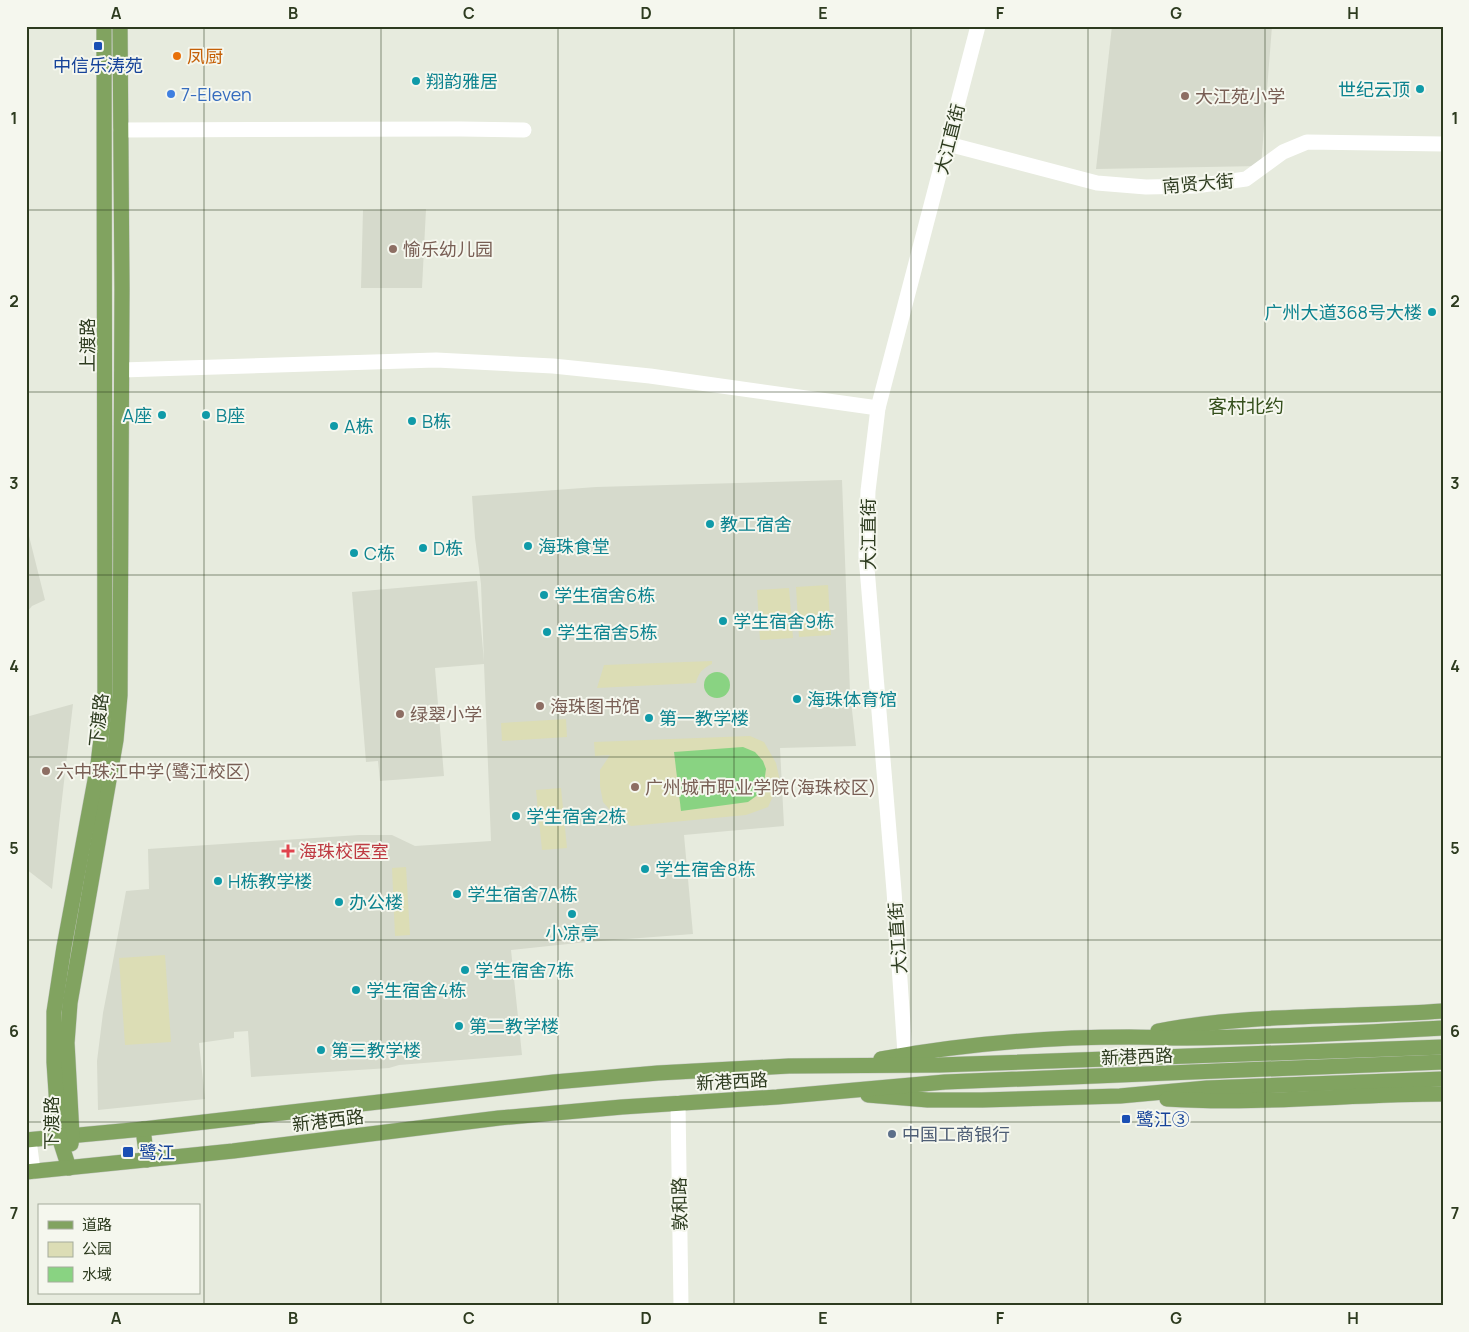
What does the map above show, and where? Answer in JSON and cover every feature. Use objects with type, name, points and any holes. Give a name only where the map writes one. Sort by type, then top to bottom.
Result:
[{"type":"main road","name":"上渡路","points":[[104,26],[105,664]]},
{"type":"main road","name":"上渡路","points":[[120,26],[121,663]]},
{"type":"main road","name":"下渡路","points":[[68,1168],[66,1136],[70,1003],[116,740],[120,704],[121,663]]},
{"type":"main road","name":"下渡路","points":[[66,1136],[54,1062],[54,1012],[64,947],[98,764],[105,704],[105,664]]},
{"type":"main road","points":[[1129,1037],[1186,1026],[1226,1021],[1443,1011]]},
{"type":"main road","points":[[843,1066],[905,1054],[1034,1040],[1129,1037],[1212,1038],[1443,1028]]},
{"type":"main road","name":"新港西路","points":[[28,1140],[143,1129],[596,1078],[736,1068],[939,1065],[1443,1047]]},
{"type":"main road","name":"新港西路","points":[[29,1172],[147,1160],[499,1118],[840,1092],[945,1082],[1443,1062]]},
{"type":"main road","points":[[840,1092],[928,1100],[982,1100],[1120,1096],[1207,1088],[1443,1079]]},
{"type":"main road","points":[[1120,1096],[1231,1102],[1443,1094]]},
{"type":"main road","points":[[143,1129],[147,1160]]},
{"type":"street","name":"大江直街","points":[[905,1054],[866,549],[868,491],[878,408],[978,26]]},
{"type":"street","points":[[121,130],[473,128],[524,130]]},
{"type":"street","name":"南贤大街","points":[[948,144],[1097,183],[1146,187],[1195,186],[1246,179],[1282,152],[1307,142],[1443,144]]},
{"type":"street","points":[[122,370],[436,360],[553,366],[650,376],[878,408]]},
{"type":"street","name":"敦和路","points":[[678,1103],[681,1306]]},
{"type":"street","points":[[28,1140],[29,1172]]},
{"type":"shaded area","name":"大江苑小学","points":[[1112,26],[1272,26],[1261,166],[1096,169]]},
{"type":"shaded area","name":"愉乐幼儿园","points":[[426,209],[422,288],[361,288],[363,210]]},
{"type":"shaded area","name":"广州城市职业学院(海珠校区)","points":[[842,480],[850,692],[856,746],[780,748],[784,826],[684,835],[693,934],[511,950],[522,1055],[399,1065],[389,1068],[251,1077],[248,1031],[234,1032],[234,1038],[199,1043],[205,1099],[98,1110],[97,1061],[103,1013],[126,891],[149,889],[148,849],[359,835],[392,835],[415,846],[491,841],[484,664],[435,668],[444,776],[380,781],[378,761],[366,762],[352,592],[477,581],[484,662],[481,584],[472,496],[596,487]]},
{"type":"shaded area","points":[[26,515],[27,528],[45,600],[32,606],[26,613]]},
{"type":"shaded area","name":"六中珠江中学(鹭江校区)","points":[[73,704],[52,889],[26,869],[26,717]]},
{"type":"green space","points":[[828,585],[831,635],[799,637],[796,587]]},
{"type":"green space","points":[[789,588],[793,638],[760,640],[757,590]]},
{"type":"green space","points":[[712,661],[712,664],[700,674],[696,683],[597,688],[604,665]]},
{"type":"green space","points":[[566,719],[567,737],[502,741],[501,723]]},
{"type":"green space","points":[[750,736],[764,742],[776,763],[780,781],[768,807],[746,815],[631,826],[617,818],[603,802],[600,770],[610,755],[595,756],[594,742]]},
{"type":"green space","points":[[561,788],[567,848],[542,850],[536,790]]},
{"type":"green space","points":[[406,867],[410,935],[395,936],[392,868]]},
{"type":"green space","points":[[165,955],[171,1042],[125,1045],[119,958]]},
{"type":"water","points":[[717,672],[726,676],[730,685],[726,694],[717,698],[708,694],[704,685],[708,676]]},
{"type":"water","points":[[743,747],[755,752],[763,761],[766,769],[764,783],[759,794],[748,802],[681,811],[674,752]]},
{"type":"place","name":"中信乐涛苑","points":[[98,46]]},
{"type":"place","name":"凤厨","points":[[177,56]]},
{"type":"place","name":"翔韵雅居","points":[[416,81]]},
{"type":"place","name":"世纪云顶","points":[[1420,89]]},
{"type":"place","name":"7-Eleven","points":[[171,94]]},
{"type":"place","name":"大江苑小学","points":[[1185,96]]},
{"type":"place","name":"愉乐幼儿园","points":[[393,249]]},
{"type":"place","name":"广州大道368号大楼","points":[[1432,312]]},
{"type":"place","name":"A座","points":[[162,415]]},
{"type":"place","name":"B座","points":[[206,415]]},
{"type":"place","name":"B栋","points":[[412,421]]},
{"type":"place","name":"A栋","points":[[334,426]]},
{"type":"place","name":"教工宿舍","points":[[710,524]]},
{"type":"place","name":"海珠食堂","points":[[528,546]]},
{"type":"place","name":"D栋","points":[[423,548]]},
{"type":"place","name":"C栋","points":[[354,553]]},
{"type":"place","name":"学生宿舍6栋","points":[[544,595]]},
{"type":"place","name":"学生宿舍9栋","points":[[723,621]]},
{"type":"place","name":"学生宿舍5栋","points":[[547,632]]},
{"type":"place","name":"海珠体育馆","points":[[797,699]]},
{"type":"place","name":"海珠图书馆","points":[[540,706]]},
{"type":"place","name":"绿翠小学","points":[[400,714]]},
{"type":"place","name":"第一教学楼","points":[[649,718]]},
{"type":"place","name":"六中珠江中学(鹭江校区)","points":[[46,771]]},
{"type":"place","name":"广州城市职业学院(海珠校区)","points":[[635,787]]},
{"type":"place","name":"学生宿舍2栋","points":[[516,816]]},
{"type":"place","name":"海珠校医室","points":[[288,851]]},
{"type":"place","name":"学生宿舍8栋","points":[[645,869]]},
{"type":"place","name":"H栋教学楼","points":[[218,881]]},
{"type":"place","name":"学生宿舍7A栋","points":[[457,894]]},
{"type":"place","name":"办公楼","points":[[339,902]]},
{"type":"place","name":"小凉亭","points":[[572,914]]},
{"type":"place","name":"学生宿舍7栋","points":[[465,970]]},
{"type":"place","name":"学生宿舍4栋","points":[[356,990]]},
{"type":"place","name":"第二教学楼","points":[[459,1026]]},
{"type":"place","name":"第三教学楼","points":[[321,1050]]},
{"type":"place","name":"鹭江③","points":[[1126,1119]]},
{"type":"place","name":"中国工商银行","points":[[892,1134]]},
{"type":"place","name":"鹭江","points":[[128,1152]]},
{"type":"district","name":"客村北约","points":[[1246,406]]}]
